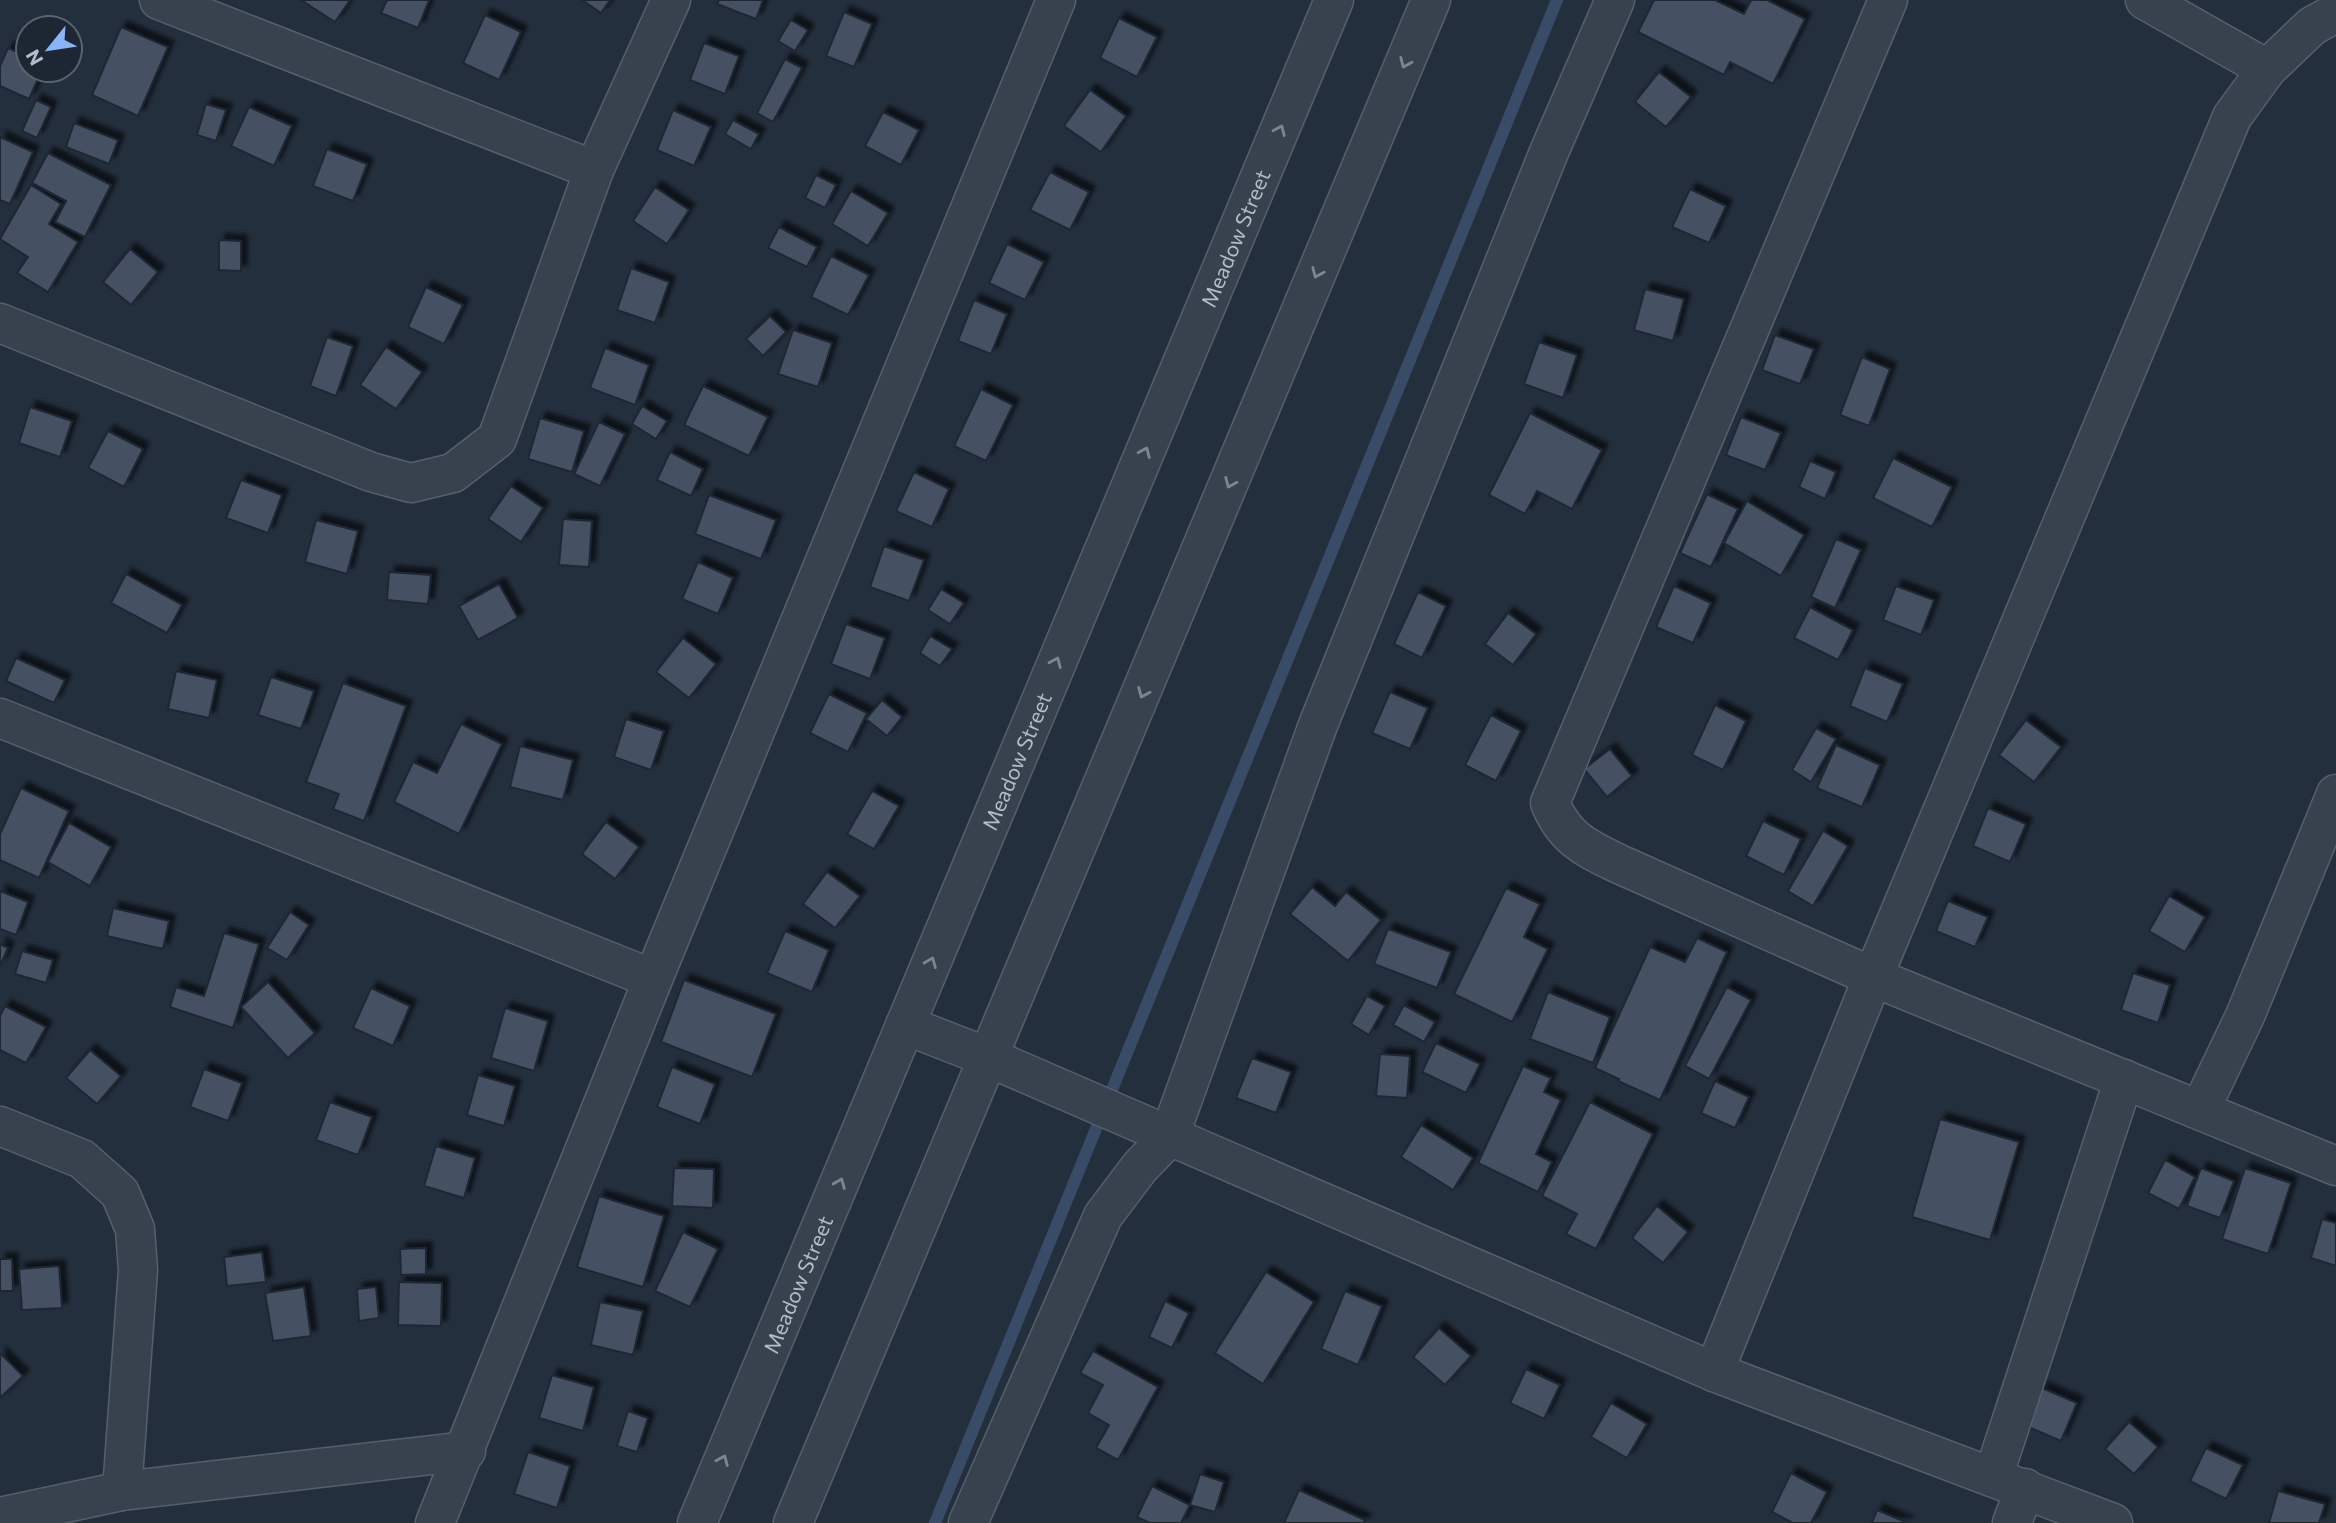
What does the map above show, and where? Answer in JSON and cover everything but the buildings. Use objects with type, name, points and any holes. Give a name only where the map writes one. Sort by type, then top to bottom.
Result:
[{"type":"street","points":[[159,0],[594,170]]},
{"type":"street","points":[[0,323],[371,472],[411,483],[453,473],[497,439],[594,170],[671,0]]},
{"type":"street","points":[[435,1523],[653,979],[1056,0]]},
{"type":"street","name":"Meadow Street","points":[[697,1523],[1335,0]]},
{"type":"street","points":[[793,1523],[1431,0]]},
{"type":"street","points":[[968,1523],[1104,1216],[1140,1167],[1158,1132],[1318,725],[1549,152],[1615,0]]},
{"type":"street","points":[[1888,0],[1550,803],[1567,832],[1583,847],[1873,977],[2336,1166]]},
{"type":"street","points":[[2145,0],[2266,69]]},
{"type":"street","points":[[1714,1372],[1873,977],[2232,117],[2266,69],[2312,26],[2336,13]]},
{"type":"street","points":[[0,718],[653,979]]},
{"type":"street","points":[[2200,1110],[2245,1016],[2336,793]]},
{"type":"street","points":[[905,1025],[990,1058],[1714,1372],[2010,1496],[2113,1523]]},
{"type":"street","points":[[2010,1496],[2124,1079]]},
{"type":"street","points":[[0,1126],[82,1159],[120,1194],[135,1229],[138,1270],[122,1491]]},
{"type":"street","points":[[0,1517],[122,1491],[466,1451]]},
{"type":"waterway","points":[[935,1523],[1557,0]]}]
